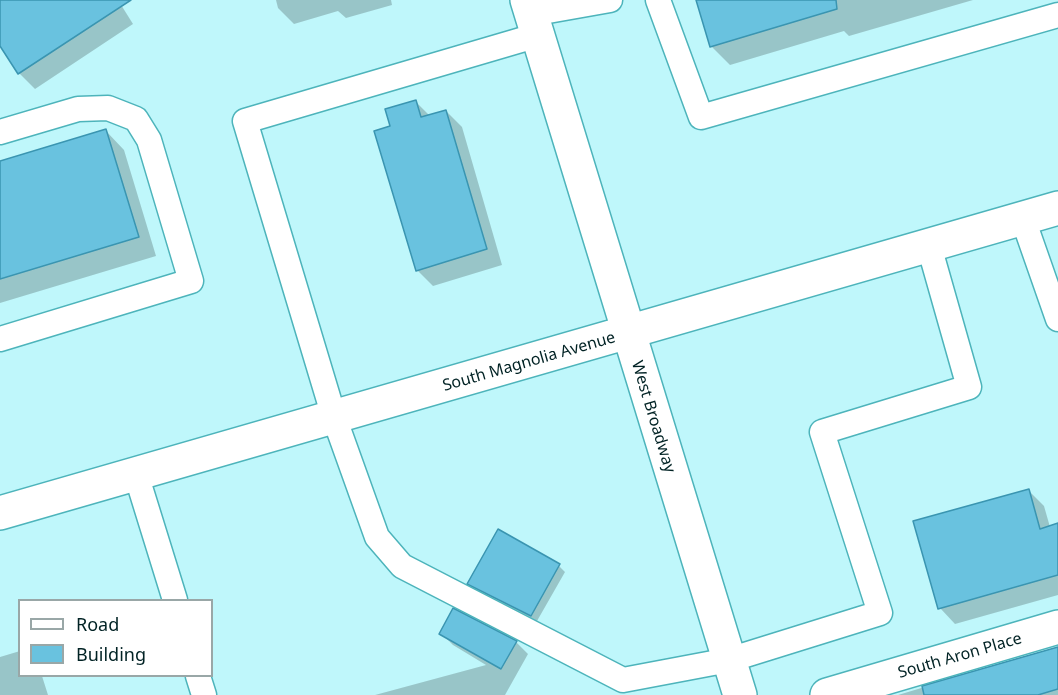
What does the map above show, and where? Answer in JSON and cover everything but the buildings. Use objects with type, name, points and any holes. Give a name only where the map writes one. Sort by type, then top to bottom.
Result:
[{"type":"main road","name":"West Broadway","points":[[532,17],[740,695]]},
{"type":"main road","name":"South Magnolia Avenue","points":[[0,513],[628,334],[1058,208]]},
{"type":"main road","name":"South Aron Place","points":[[827,695],[1058,627]]},
{"type":"lane","points":[[610,0],[532,17],[245,121],[334,417],[377,537],[402,566],[623,680],[729,660],[880,613],[822,432],[969,387],[929,246]]},
{"type":"lane","points":[[658,0],[701,117],[1058,15]]},
{"type":"lane","points":[[0,132],[78,109],[108,108],[136,120],[149,140],[191,281],[0,339]]},
{"type":"lane","points":[[1023,219],[1058,319]]},
{"type":"lane","points":[[136,474],[175,599]]},
{"type":"lane","points":[[199,677],[204,695]]}]
